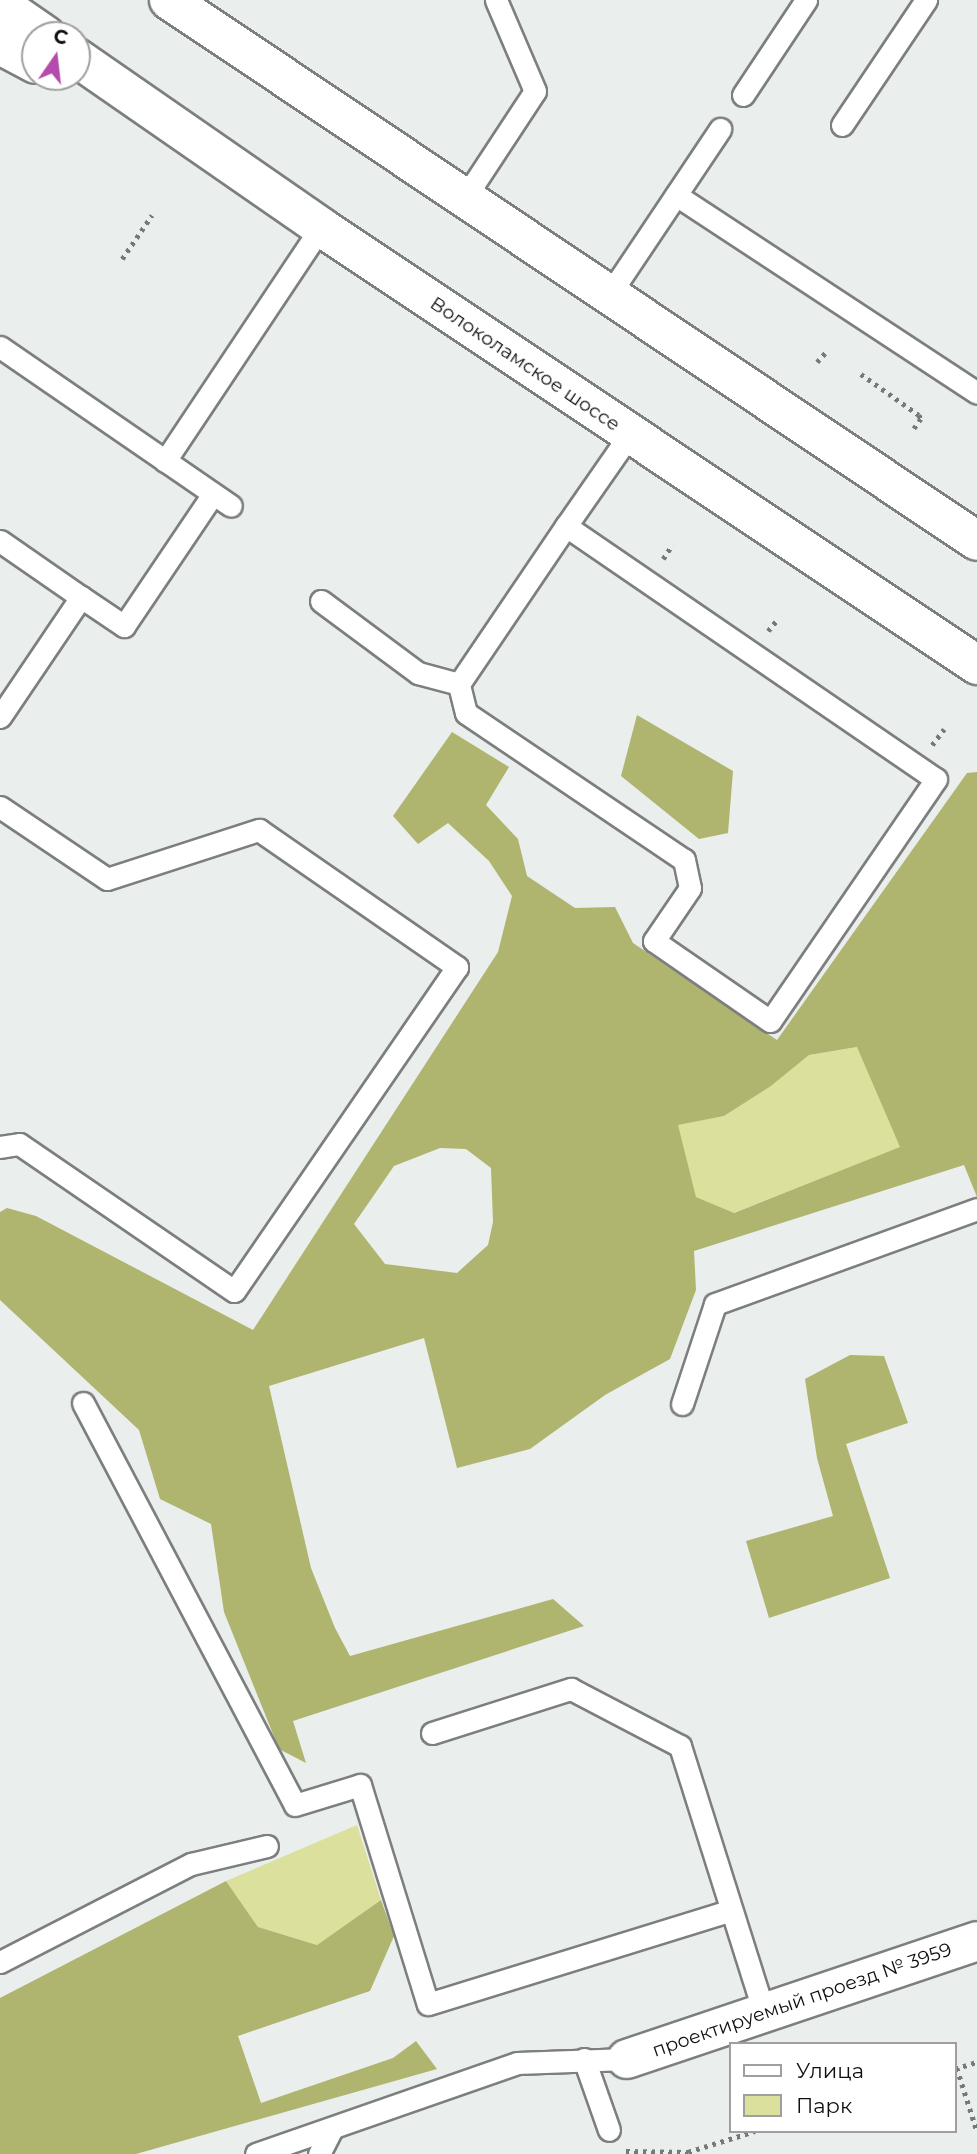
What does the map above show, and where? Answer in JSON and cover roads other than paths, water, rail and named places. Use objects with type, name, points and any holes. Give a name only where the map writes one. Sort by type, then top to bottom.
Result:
[{"type":"main road","points":[[169,0],[977,541]]},
{"type":"main road","points":[[0,4],[25,21]]},
{"type":"main road","points":[[0,45],[21,56]]},
{"type":"main road","name":"Волоколамское шоссе","points":[[91,68],[307,218],[977,665]]},
{"type":"main road","points":[[83,91],[307,218]]},
{"type":"main road","name":"проектируемый проезд № 3959","points":[[627,2059],[977,1941]]},
{"type":"lane","points":[[464,199],[535,91],[496,0]]},
{"type":"lane","points":[[743,95],[806,0]]},
{"type":"lane","points":[[842,125],[926,0]]},
{"type":"lane","points":[[609,295],[720,129]]},
{"type":"lane","points":[[676,195],[977,393]]},
{"type":"lane","points":[[165,461],[307,218]]},
{"type":"lane","points":[[0,347],[232,506]]},
{"type":"lane","points":[[566,526],[936,779],[770,1021],[654,941],[690,888],[684,860],[466,713],[460,684],[566,526],[630,434]]},
{"type":"lane","points":[[0,541],[124,626],[213,494]]},
{"type":"lane","points":[[0,717],[82,597]]},
{"type":"lane","points":[[321,601],[418,673],[460,684]]},
{"type":"lane","points":[[0,807],[107,879],[259,830],[457,967],[234,1291],[19,1144],[0,1147]]},
{"type":"lane","points":[[682,1404],[715,1304],[977,1209]]},
{"type":"lane","points":[[83,1403],[296,1805],[360,1786],[428,2004],[731,1910]]},
{"type":"lane","points":[[432,1733],[571,1689],[680,1746],[764,2013]]},
{"type":"lane","points":[[0,1962],[191,1864],[267,1846]]},
{"type":"lane","points":[[584,2059],[609,2130]]},
{"type":"lane","points":[[256,2154],[517,2063],[627,2059]]},
{"type":"lane","points":[[319,2154],[332,2128]]}]
